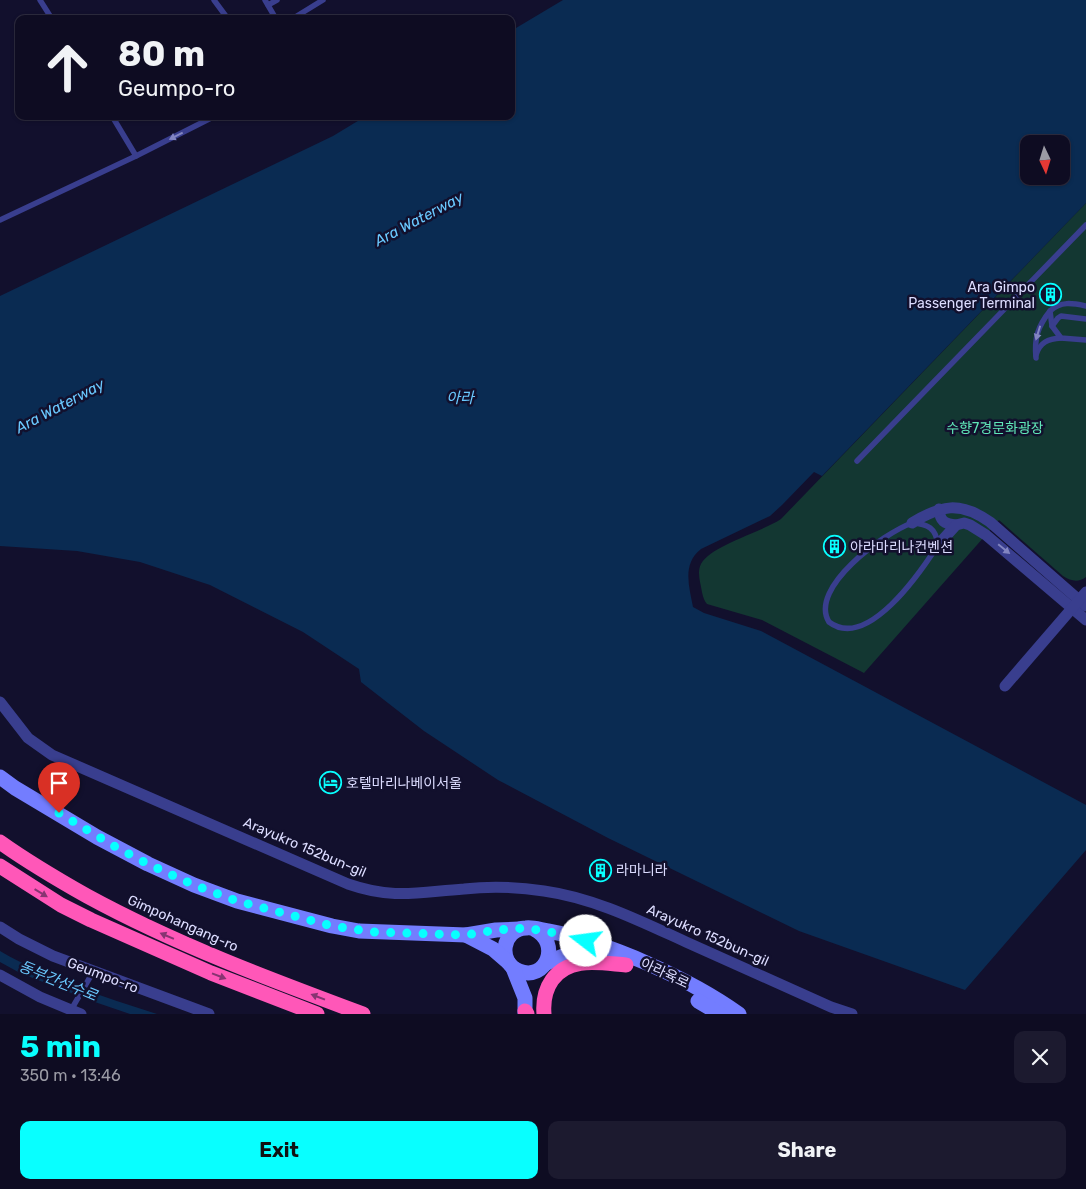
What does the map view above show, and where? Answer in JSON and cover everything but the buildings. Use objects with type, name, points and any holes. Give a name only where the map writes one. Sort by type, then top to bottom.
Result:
[{"type":"highway","name":"Gimpohangang-ro","points":[[4,845],[123,916],[204,952],[363,1014]]},
{"type":"highway","points":[[0,866],[61,905],[91,920],[211,973],[317,1014]]},
{"type":"highway","points":[[544,1014],[546,991],[556,974],[564,968],[575,963],[587,962],[626,965]]},
{"type":"main road","points":[[0,777],[97,838],[194,885],[237,901],[332,926],[359,931],[466,935],[526,928],[541,932],[549,944],[550,951],[532,982],[526,1009]]},
{"type":"main road","points":[[518,929],[507,940],[505,955],[526,1009]]},
{"type":"main road","name":"아라육로","points":[[534,929],[586,941],[665,972],[714,998],[739,1014]]},
{"type":"main road","points":[[466,935],[493,949],[519,972],[527,973],[543,966],[558,956],[569,953],[589,953],[600,956],[626,965],[670,985],[720,1014]]},
{"type":"street","points":[[912,523],[930,512],[949,508],[966,510],[984,518],[1081,602],[1086,620]]},
{"type":"street","points":[[939,509],[940,518],[943,522],[964,523],[978,529],[1012,555],[1081,602]]},
{"type":"street","points":[[978,529],[981,520],[984,518]]},
{"type":"street","points":[[938,545],[956,524]]},
{"type":"street","points":[[1005,686],[1081,602]]},
{"type":"street","name":"Arayukro 152bun-gil","points":[[0,702],[28,738],[52,755],[348,884],[394,894],[507,888],[542,891],[578,898],[624,914],[831,1007],[852,1014]]},
{"type":"street","name":"Geumpo-ro","points":[[0,927],[91,976],[209,1014]]},
{"type":"street","points":[[0,975],[40,997],[74,1011]]},
{"type":"lane","points":[[40,0],[49,15]]},
{"type":"lane","points":[[214,0],[225,15]]},
{"type":"lane","points":[[274,15],[267,3],[277,0]]},
{"type":"lane","points":[[299,15],[323,0]]},
{"type":"lane","points":[[114,120],[136,156]]},
{"type":"lane","points":[[0,220],[136,156],[207,120]]},
{"type":"lane","points":[[857,461],[1086,225]]},
{"type":"lane","points":[[1086,306],[1068,303],[1055,306],[1050,310],[1037,332],[1036,358],[1043,342],[1061,338],[1086,340]]},
{"type":"lane","points":[[1050,310],[1052,326],[1061,338]]},
{"type":"lane","points":[[1052,326],[1062,316],[1086,319]]},
{"type":"lane","points":[[912,523],[926,525],[933,529],[938,545],[905,591],[869,622],[861,626],[849,630],[837,628],[829,622],[825,609],[836,582],[877,541],[912,523]]},
{"type":"lane","points":[[74,1011],[91,976]]},
{"type":"green space","name":"수향7경문화광장","points":[[1086,203],[1086,577],[1074,581],[1063,576],[999,520],[864,673],[762,620],[707,604],[702,594],[699,573],[699,568],[706,557],[725,545],[781,519]]},
{"type":"water","name":"아라","points":[[563,0],[1086,0],[1086,203],[822,476],[814,472],[770,516],[701,549],[691,561],[688,576],[693,607],[704,613],[761,631],[1086,805],[1086,850],[965,990],[799,931],[608,838],[498,780],[424,731],[361,682],[359,669],[303,632],[210,585],[140,562],[77,551],[0,546],[0,296],[333,136],[359,120],[515,120],[515,29]]},
{"type":"water","name":"동부간선수로","points":[[0,951],[57,979],[157,1014],[130,1014],[20,973],[0,962]]},
{"type":"place","name":"Ara Gimpo Passenger Terminal","points":[[1051,295]]},
{"type":"place","name":"아라마리나컨벤션","points":[[834,547]]},
{"type":"place","name":"호텔마리나베이서울","points":[[330,783]]},
{"type":"place","name":"라마니라","points":[[600,870]]},
{"type":"route","points":[[59,813],[97,838],[194,885],[237,901],[332,926],[373,932],[466,935],[526,928],[586,941]]},
{"type":"water label","name":"Ara Waterway","points":[[419,219]]},
{"type":"water label","name":"Ara Waterway","points":[[60,406]]}]
